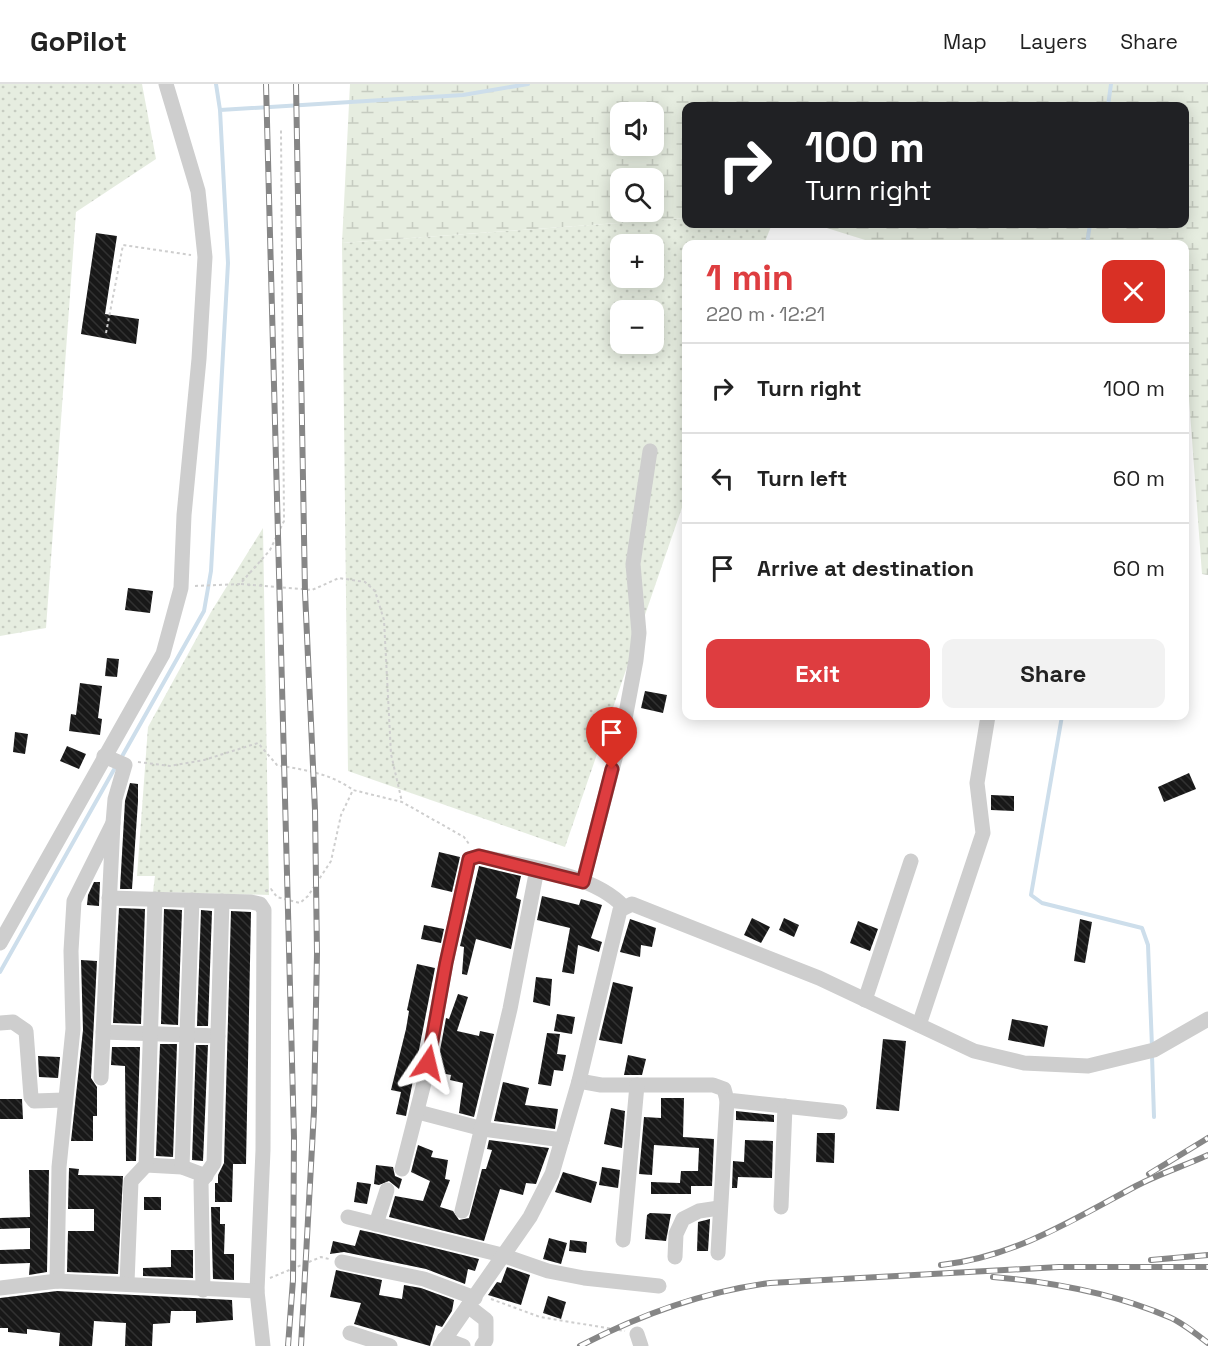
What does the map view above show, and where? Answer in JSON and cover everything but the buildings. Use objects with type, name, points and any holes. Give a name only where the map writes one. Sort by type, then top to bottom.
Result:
[{"type":"street","points":[[0,943],[163,654],[181,588],[184,515],[199,359],[205,257],[198,191],[166,84]]},
{"type":"street","points":[[583,882],[624,723],[636,660],[639,633],[633,564],[650,451]]},
{"type":"street","points":[[919,1025],[983,833],[977,783],[987,720]]},
{"type":"street","points":[[101,1078],[113,824],[115,799],[123,764],[104,756]]},
{"type":"street","points":[[57,1281],[59,1167],[73,1029],[71,951],[74,901],[113,824]]},
{"type":"street","points":[[402,1169],[418,1112],[466,863],[474,856],[479,856],[537,869],[583,882],[612,894],[624,907]]},
{"type":"street","points":[[865,1000],[911,861]]},
{"type":"street","points":[[462,1211],[510,1009],[537,869]]},
{"type":"street","points":[[109,898],[255,903],[260,904],[264,910],[263,1150],[257,1288],[263,1346]]},
{"type":"street","points":[[127,1283],[131,1181],[146,1165],[155,899]]},
{"type":"street","points":[[182,1167],[192,900]]},
{"type":"street","points":[[202,1290],[201,1182],[214,1163],[222,901]]},
{"type":"street","points":[[463,1346],[442,1343],[530,1217],[552,1174],[579,1081],[606,959],[620,910],[624,907],[632,904],[819,978],[974,1051],[1024,1063],[1088,1066],[1150,1051],[1208,1019]]},
{"type":"street","points":[[0,1023],[13,1022],[26,1031],[31,1096],[34,1101],[64,1100]]},
{"type":"street","points":[[103,1032],[218,1036]]},
{"type":"street","points":[[579,1081],[601,1085],[713,1085],[724,1089],[728,1100],[717,1253]]},
{"type":"street","points":[[623,1240],[638,1085]]},
{"type":"street","points":[[728,1100],[840,1112]]},
{"type":"street","points":[[781,1207],[785,1106]]},
{"type":"street","points":[[418,1112],[483,1129],[562,1140]]},
{"type":"street","points":[[146,1165],[182,1167],[206,1176]]},
{"type":"street","points":[[376,1224],[387,1190]]},
{"type":"street","points":[[675,1257],[676,1234],[682,1219],[699,1211],[719,1208]]},
{"type":"street","points":[[348,1217],[502,1255],[548,1271],[584,1278],[659,1286]]},
{"type":"street","points":[[342,1262],[424,1279],[474,1299],[486,1320],[486,1340],[482,1346]]},
{"type":"street","points":[[0,1288],[57,1281],[127,1283],[202,1290],[257,1288]]},
{"type":"street","points":[[350,1333],[390,1346]]},
{"type":"path","points":[[240,584],[270,550],[284,521],[281,130]]},
{"type":"path","points":[[106,333],[123,245],[205,257]]},
{"type":"path","points":[[203,585],[216,587],[240,584],[312,590],[339,578],[365,582],[375,591],[384,620],[391,754],[402,802]]},
{"type":"path","points":[[123,764],[137,762],[170,766],[204,760],[258,743],[277,765],[299,768],[330,777],[353,790],[402,802],[464,837],[479,856]]},
{"type":"path","points":[[255,903],[265,891],[271,889],[277,897],[300,903],[308,896],[331,861],[341,815],[353,790]]},
{"type":"path","points":[[257,1288],[321,1257],[342,1262]]},
{"type":"path","points":[[474,1299],[639,1340]]},
{"type":"green space","points":[[0,84],[142,84],[156,159],[76,212],[46,628],[0,636]]},
{"type":"green space","points":[[350,84],[1208,84],[1208,575],[1202,574],[1189,399],[1189,240],[865,240],[827,228],[1189,228],[1189,102],[682,102],[682,218],[664,220],[664,168],[610,168],[610,222],[632,222],[342,243]]},
{"type":"green space","points":[[682,218],[682,228],[770,228],[766,240],[682,240],[682,508],[565,847],[348,771],[342,243],[632,222],[664,222],[664,220]]},
{"type":"green space","points":[[263,528],[269,895],[153,892],[155,876],[137,876],[148,727],[211,612]]},
{"type":"waterway","points":[[216,84],[220,110]]},
{"type":"waterway","points":[[120,760],[204,611],[211,571],[228,263],[220,110],[463,95],[528,84]]},
{"type":"waterway","points":[[1109,102],[1111,84]]},
{"type":"waterway","points":[[1088,240],[1089,228]]},
{"type":"waterway","points":[[1061,720],[1031,895],[1042,903],[1142,928],[1148,945],[1152,1047]]},
{"type":"waterway","points":[[0,972],[116,766]]},
{"type":"waterway","points":[[1152,1055],[1154,1117]]},
{"type":"railway","points":[[266,84],[294,1137],[293,1280],[288,1346]]},
{"type":"railway","points":[[296,84],[305,592],[315,810],[317,953],[314,1111],[301,1346]]},
{"type":"railway","points":[[1149,1174],[1208,1138]]},
{"type":"railway","points":[[941,1265],[968,1261],[1018,1245],[1066,1224],[1145,1182],[1208,1155]]},
{"type":"railway","points":[[1151,1260],[1208,1255]]},
{"type":"railway","points":[[580,1346],[625,1324],[672,1306],[720,1292],[770,1283],[1059,1267],[1208,1267]]},
{"type":"railway","points":[[993,1277],[1038,1282],[1126,1301],[1174,1319],[1208,1343]]},
{"type":"route","points":[[428,1063],[466,863],[474,856],[479,856],[583,882],[612,769]]}]
